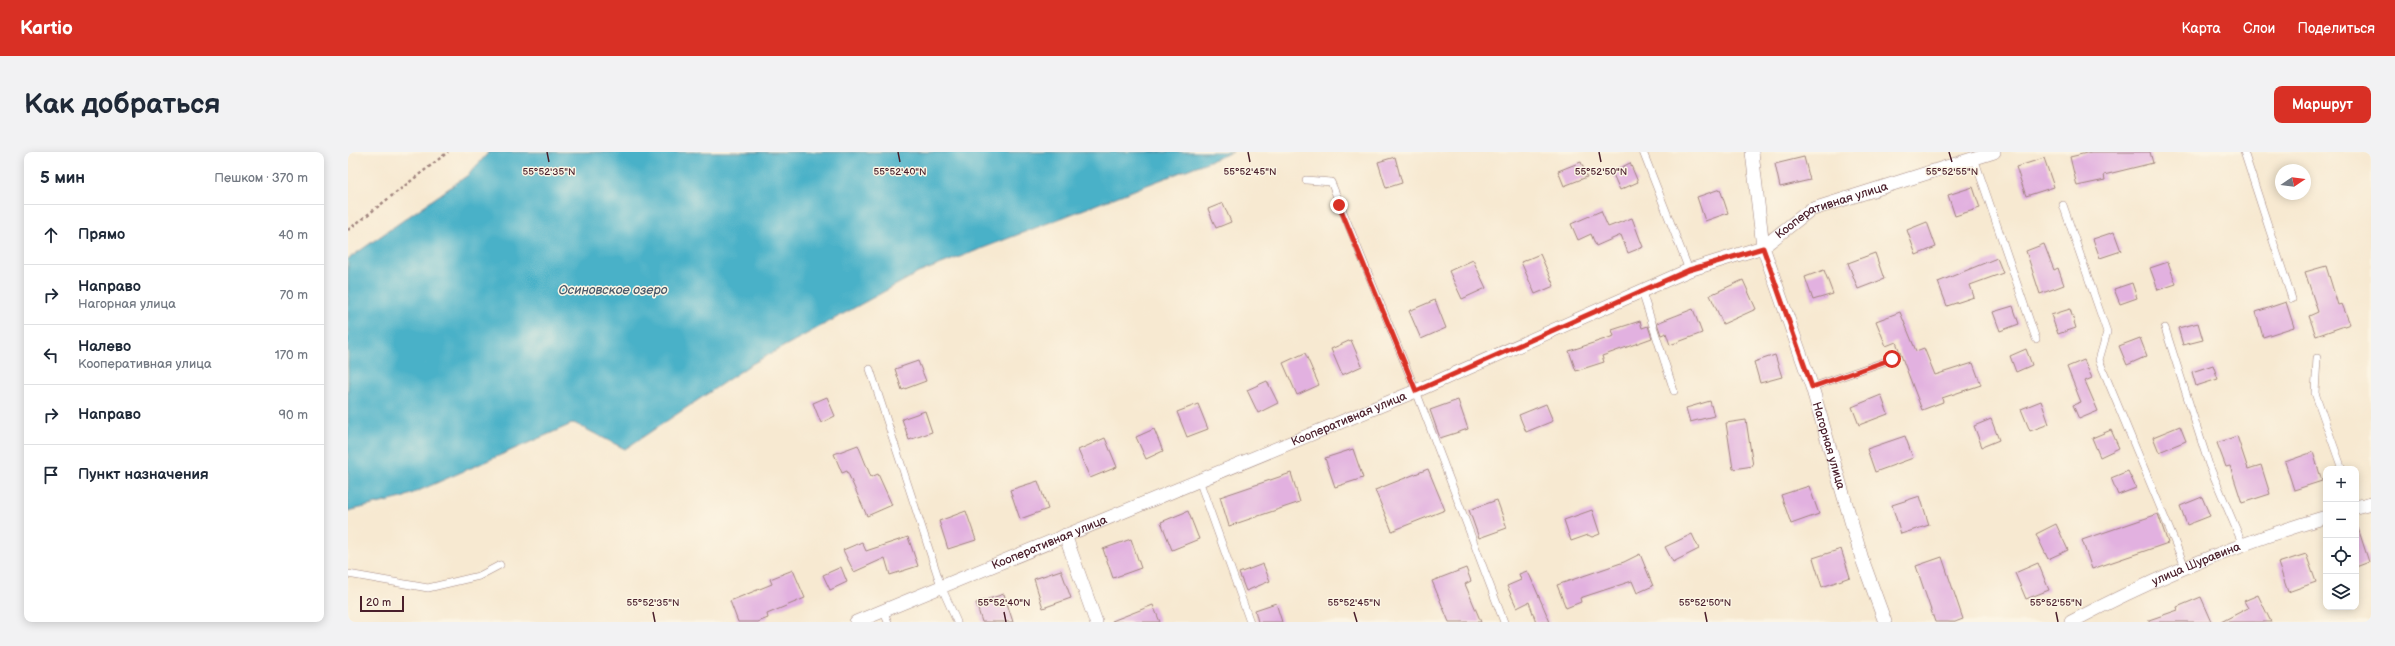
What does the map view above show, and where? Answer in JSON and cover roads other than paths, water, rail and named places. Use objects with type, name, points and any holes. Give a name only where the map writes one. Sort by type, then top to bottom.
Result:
[{"type":"street","name":"Нагорная улица","points":[[1752,152],[1763,248],[1812,387],[1862,558],[1885,622]]},
{"type":"street","name":"Кооперативная улица","points":[[856,622],[886,616],[941,586],[1416,391],[1689,270],[1763,248],[1810,210],[1994,152]]},
{"type":"street","points":[[2359,506],[2371,503]]},
{"type":"street","name":"улица Шуравина","points":[[2071,622],[2127,592],[2269,534],[2323,518]]},
{"type":"street","points":[[1065,535],[1096,622]]},
{"type":"lane","points":[[1643,152],[1689,270]]},
{"type":"lane","points":[[2244,152],[2292,298]]},
{"type":"lane","points":[[1974,158],[2036,339]]},
{"type":"lane","points":[[1306,180],[1331,182],[1416,391],[1504,622]]},
{"type":"lane","points":[[2063,205],[2107,332],[2099,360],[2186,568]]},
{"type":"lane","points":[[1642,292],[1674,391]]},
{"type":"lane","points":[[2165,328],[2209,465],[2243,545]]},
{"type":"lane","points":[[2317,358],[2315,393],[2341,466]]},
{"type":"lane","points":[[1812,387],[1892,359]]},
{"type":"lane","points":[[870,369],[941,586],[957,622]]},
{"type":"lane","points":[[1199,480],[1250,622]]},
{"type":"lane","points":[[348,574],[428,588],[479,576],[500,565]]},
{"type":"water","name":"Осиновское озеро","points":[[489,152],[1233,152],[918,273],[750,365],[625,449],[574,423],[402,498],[348,511],[348,259],[468,175]]}]
